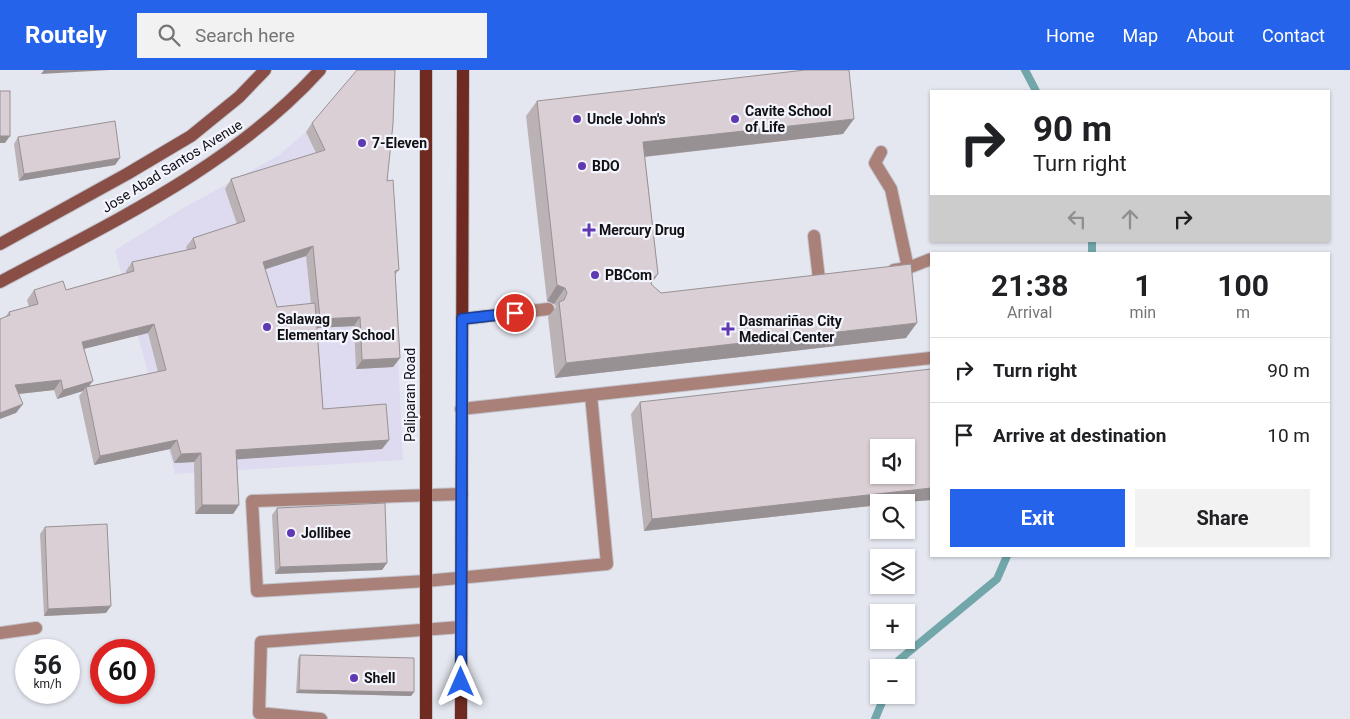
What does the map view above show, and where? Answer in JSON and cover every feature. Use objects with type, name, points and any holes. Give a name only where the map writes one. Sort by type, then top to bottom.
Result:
[{"type":"main road","name":"Jose Abad Santos Avenue","points":[[0,244],[127,174],[191,136],[239,97],[265,70]]},
{"type":"main road","name":"Jose Abad Santos Avenue","points":[[0,282],[143,205],[209,164],[260,127],[320,70]]},
{"type":"main road","name":"Paliparan Road","points":[[426,70],[426,719]]},
{"type":"main road","points":[[461,719],[463,70]]},
{"type":"lane","points":[[881,152],[875,163],[891,189],[908,268]]},
{"type":"lane","points":[[814,236],[819,279]]},
{"type":"lane","points":[[878,272],[908,268],[930,259]]},
{"type":"lane","points":[[462,319],[548,309]]},
{"type":"lane","points":[[462,409],[930,358]]},
{"type":"lane","points":[[462,494],[252,501],[257,591],[426,581],[607,564],[591,395]]},
{"type":"lane","points":[[0,633],[36,628]]},
{"type":"lane","points":[[321,719],[259,714],[261,642],[461,628]]},
{"type":"shaded area","name":"Salawag Elementary School","points":[[306,132],[323,169],[389,175],[403,460],[175,474],[115,250],[180,210],[279,155]]},
{"type":"building","name":"Salawag Elementary School","points":[[357,70],[395,70],[393,124],[387,181],[393,180],[399,270],[395,271],[400,358],[362,360],[360,317],[320,319],[313,246],[263,262],[277,307],[315,303],[323,409],[386,404],[389,440],[236,450],[239,505],[202,505],[201,453],[181,454],[177,440],[100,456],[86,387],[166,370],[154,324],[82,342],[93,381],[63,390],[61,380],[15,385],[23,404],[0,413],[0,319],[10,315],[9,312],[38,304],[34,290],[63,281],[66,290],[134,271],[132,262],[196,248],[193,238],[245,221],[231,179],[325,150],[312,123]]},
{"type":"building","points":[[805,70],[849,70],[854,119],[643,142],[658,274],[652,279],[651,284],[661,293],[911,264],[917,323],[566,363],[559,302],[564,300],[567,293],[565,288],[557,285],[537,101]]},
{"type":"building","points":[[0,91],[10,91],[10,136],[0,136]]},
{"type":"building","points":[[115,121],[120,158],[24,174],[18,137]]},
{"type":"building","points":[[930,369],[930,488],[652,519],[640,402]]},
{"type":"building","points":[[385,503],[387,563],[280,567],[277,508]]},
{"type":"building","points":[[107,524],[111,606],[48,609],[45,527]]},
{"type":"building","name":"Shell","points":[[300,655],[414,658],[414,692],[299,690]]},
{"type":"waterway","points":[[1025,70],[1035,90]]},
{"type":"waterway","points":[[1092,242],[1092,252]]},
{"type":"waterway","points":[[900,659],[997,579],[1007,557]]},
{"type":"waterway","points":[[875,719],[881,704]]},
{"type":"place","name":"Uncle John's","points":[[577,119]]},
{"type":"place","name":"Cavite School of Life","points":[[735,119]]},
{"type":"place","name":"7-Eleven","points":[[362,143]]},
{"type":"place","name":"BDO","points":[[582,166]]},
{"type":"place","name":"Mercury Drug","points":[[589,230]]},
{"type":"place","name":"PBCom","points":[[595,275]]},
{"type":"place","name":"Salawag Elementary School","points":[[267,327]]},
{"type":"place","name":"Dasmariñas City Medical Center","points":[[728,329]]},
{"type":"place","name":"Jollibee","points":[[291,533]]},
{"type":"place","name":"Shell","points":[[354,678]]},
{"type":"route","points":[[461,682],[462,319],[515,313]]}]
